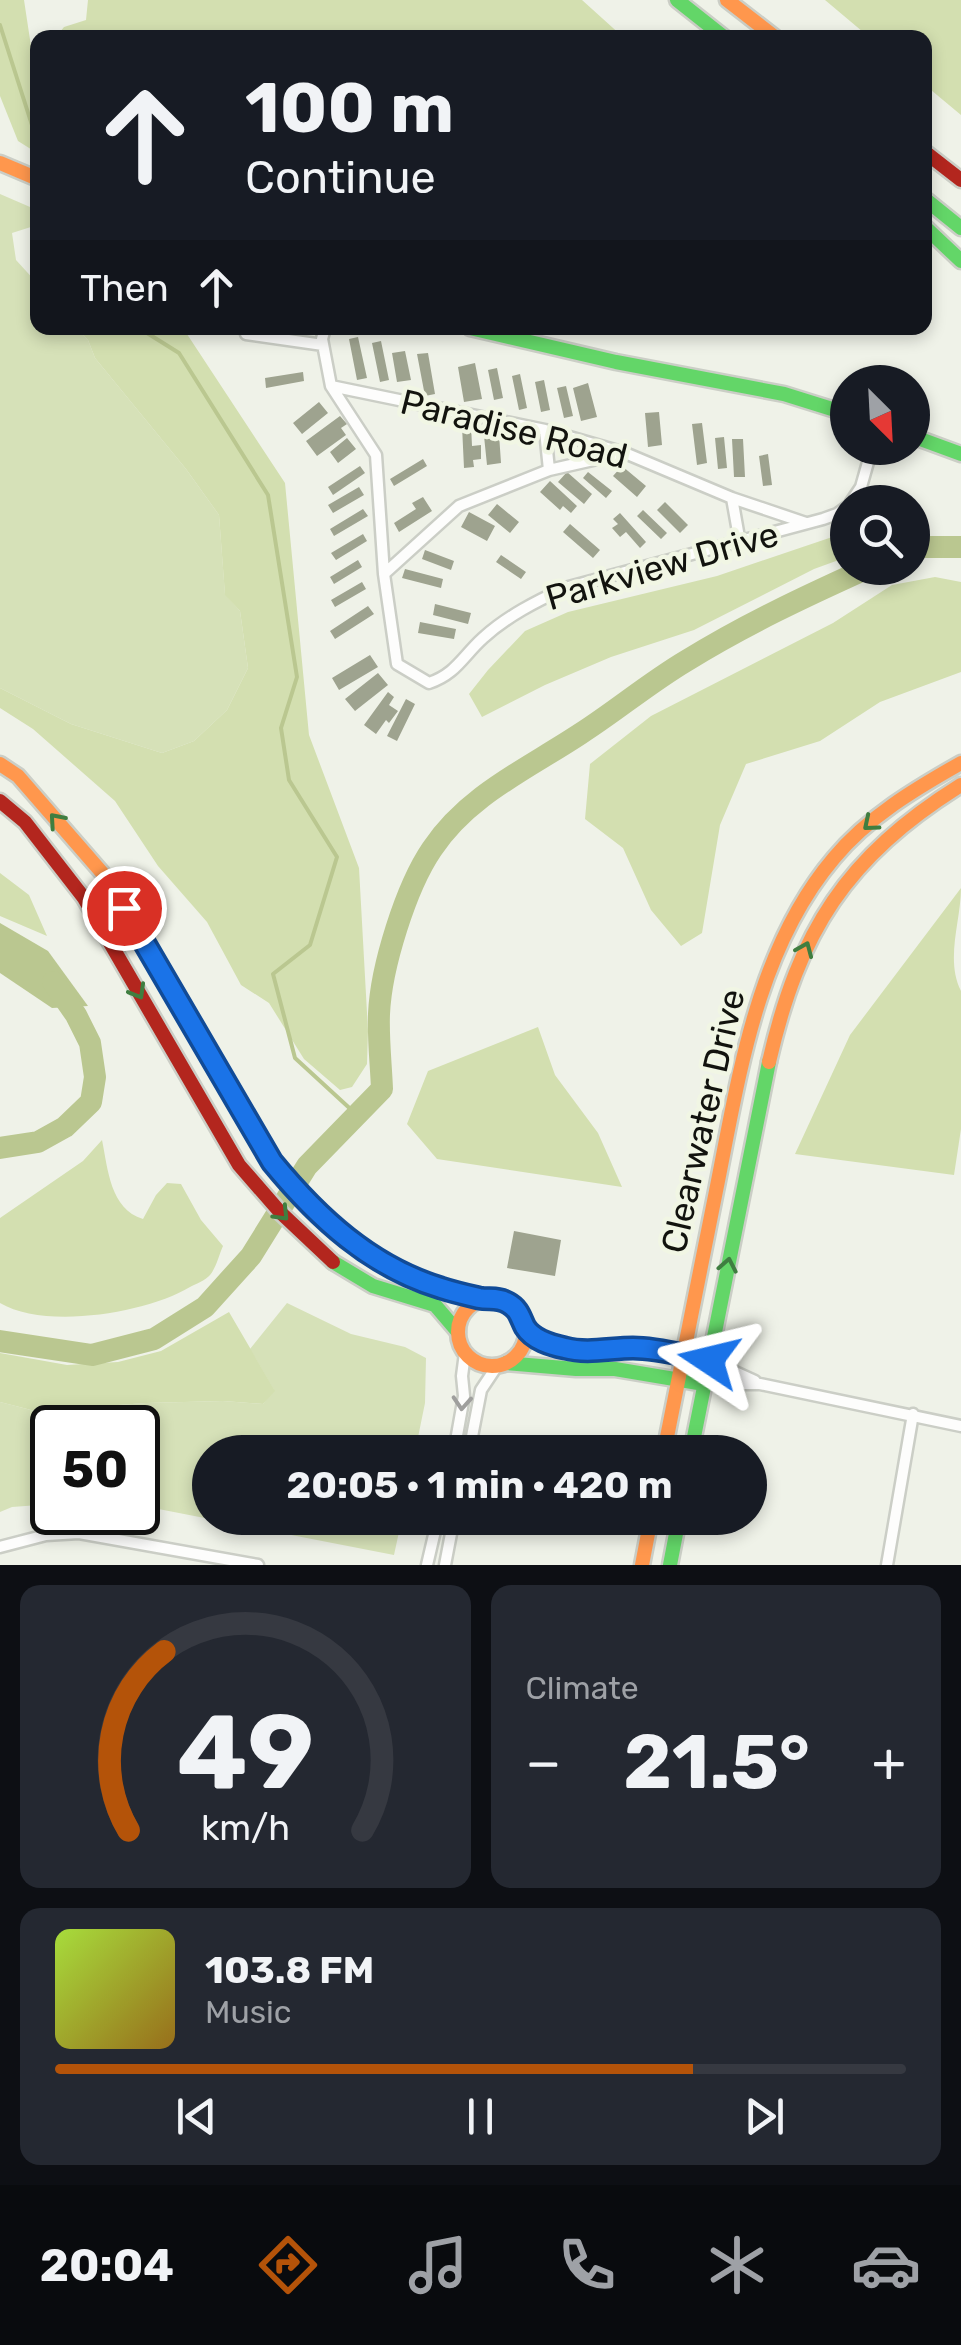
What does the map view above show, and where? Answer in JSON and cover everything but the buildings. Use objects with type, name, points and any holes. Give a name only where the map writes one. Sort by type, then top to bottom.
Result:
[{"type":"main road","points":[[677,0],[714,30]]},
{"type":"main road","points":[[727,0],[766,30]]},
{"type":"main road","points":[[932,157],[961,180]]},
{"type":"main road","points":[[6,165],[30,175]]},
{"type":"main road","points":[[932,205],[961,228]]},
{"type":"main road","points":[[932,234],[961,261]]},
{"type":"main road","points":[[500,335],[784,394],[830,408]]},
{"type":"main road","points":[[930,443],[961,454]]},
{"type":"main road","points":[[0,764],[18,776],[104,875],[257,1138],[295,1189],[340,1233],[391,1268],[439,1288],[494,1298],[515,1307],[522,1316],[525,1338],[515,1357],[501,1364]]},
{"type":"main road","name":"Clearwater Drive","points":[[667,1435],[744,1048],[768,972],[820,876],[847,844],[890,807],[956,766]]},
{"type":"main road","name":"Clearwater Drive","points":[[694,1435],[770,1060],[788,990],[812,933],[842,886],[869,856],[924,808],[959,786]]},
{"type":"main road","points":[[0,801],[25,822],[84,898],[252,1182],[330,1260],[373,1286],[435,1305],[458,1332]]},
{"type":"main road","points":[[483,1299],[465,1311],[458,1332],[465,1353],[484,1365],[615,1369],[704,1384]]},
{"type":"main road","points":[[525,1326],[535,1338],[567,1349],[635,1348],[709,1360]]},
{"type":"main road","points":[[642,1565],[648,1535]]},
{"type":"main road","points":[[670,1565],[676,1535]]},
{"type":"street","points":[[253,335],[323,345]]},
{"type":"street","points":[[324,335],[331,386],[376,455],[384,574]]},
{"type":"street","name":"Paradise Road","points":[[331,386],[545,430],[625,452],[732,498],[807,523]]},
{"type":"street","points":[[545,430],[548,470]]},
{"type":"street","points":[[384,574],[459,506],[548,470],[625,452]]},
{"type":"street","points":[[732,498],[740,542]]},
{"type":"street","name":"Parkview Drive","points":[[384,574],[396,664],[428,683],[447,677],[484,637],[534,602],[566,588],[830,516]]},
{"type":"street","points":[[457,1435],[464,1396],[465,1353]]},
{"type":"street","points":[[709,1360],[760,1384]]},
{"type":"street","points":[[472,1435],[480,1390],[501,1364]]},
{"type":"street","points":[[704,1384],[760,1384],[955,1425]]},
{"type":"street","points":[[887,1565],[913,1414]]},
{"type":"street","points":[[0,1547],[46,1535],[79,1534],[258,1565]]},
{"type":"street","points":[[427,1565],[434,1535]]},
{"type":"street","points":[[445,1565],[451,1535]]},
{"type":"shaded area","points":[[0,0],[24,0],[30,40],[30,149],[18,141],[0,96]]},
{"type":"shaded area","points":[[88,0],[582,0],[615,30],[62,30],[86,20]]},
{"type":"shaded area","points":[[825,0],[961,0],[961,115],[932,91],[932,30],[861,30]]},
{"type":"shaded area","points":[[0,194],[30,207],[30,227],[12,233],[16,260],[30,275],[30,335],[83,335],[95,358],[219,515],[225,594],[240,611],[248,668],[227,710],[194,741],[162,753],[71,724],[0,688]]},
{"type":"shaded area","points":[[83,335],[188,335],[285,483],[309,735],[359,868],[367,1064],[352,1087],[340,1090],[304,1059],[269,1003],[241,985],[207,922],[158,866],[115,801],[33,729],[0,708],[0,688],[71,724],[162,753],[194,741],[227,710],[248,668],[240,611],[225,595],[219,515],[95,358]]},
{"type":"shaded area","points":[[830,538],[830,563],[694,630],[611,657],[482,717],[469,694],[525,631],[568,612],[717,576]]},
{"type":"shaded area","points":[[930,578],[961,582],[961,672],[880,702],[820,741],[746,764],[720,825],[702,933],[681,946],[651,910],[623,848],[585,819],[590,764],[651,716],[833,623],[892,585],[930,585]]},
{"type":"shaded area","points":[[0,873],[29,895],[47,936],[0,916]]},
{"type":"shaded area","points":[[961,888],[954,966],[961,991],[961,1129],[954,1175],[795,1154],[850,1035]]},
{"type":"shaded area","points":[[0,923],[48,951],[88,1006],[52,1008],[0,973]]},
{"type":"shaded area","points":[[538,1027],[555,1075],[598,1133],[622,1187],[437,1159],[407,1124],[428,1071]]},
{"type":"shaded area","points":[[102,1140],[112,1187],[132,1214],[143,1219],[167,1183],[181,1184],[201,1220],[223,1246],[212,1272],[171,1296],[96,1315],[43,1316],[0,1303],[0,1218],[83,1161]]},
{"type":"shaded area","points":[[287,1303],[351,1334],[405,1347],[426,1358],[425,1403],[418,1435],[192,1435],[192,1516],[160,1509],[160,1405],[118,1405],[223,1401],[263,1404],[274,1390],[250,1349]]},
{"type":"shaded area","points":[[229,1312],[275,1391],[263,1404],[223,1401],[30,1405],[30,1410],[0,1402],[0,1353],[67,1365],[118,1362],[161,1351]]},
{"type":"shaded area","points":[[0,1402],[30,1410],[30,1506],[0,1512]]},
{"type":"shaded area","points":[[292,1535],[398,1535],[394,1555]]},
{"type":"waterway","points":[[0,25],[30,119]]},
{"type":"waterway","points":[[150,335],[179,353],[268,495],[297,677],[281,728],[289,780],[337,857],[310,945],[273,974],[295,1058],[357,1115]]},
{"type":"waterway","points":[[930,547],[961,547]]},
{"type":"waterway","points":[[0,1341],[92,1355],[154,1339],[205,1307],[251,1256],[307,1166],[382,1089],[379,1014],[390,951],[413,884],[447,830],[500,784],[672,670],[753,623],[831,585]]},
{"type":"waterway","points":[[0,1148],[38,1142],[65,1127],[91,1102],[95,1077],[90,1043],[53,982]]},
{"type":"traffic: fast","points":[[677,0],[715,30]]},
{"type":"traffic: fast","points":[[932,205],[961,228]]},
{"type":"traffic: fast","points":[[932,234],[961,261]]},
{"type":"traffic: fast","points":[[500,335],[784,394],[830,408]]},
{"type":"traffic: fast","points":[[930,443],[961,454]]},
{"type":"traffic: fast","points":[[694,1435],[769,1062]]},
{"type":"traffic: fast","points":[[333,1262],[373,1286],[435,1305],[458,1332]]},
{"type":"traffic: fast","points":[[506,1363],[615,1369],[704,1384]]},
{"type":"traffic: fast","points":[[670,1565],[676,1535]]},
{"type":"traffic: slow","points":[[727,0],[766,30]]},
{"type":"traffic: slow","points":[[0,163],[30,176]]},
{"type":"traffic: slow","points":[[667,1435],[733,1104],[768,974],[807,894],[847,843],[893,805],[961,763]]},
{"type":"traffic: slow","points":[[0,764],[18,776],[104,875],[257,1139],[297,1191]]},
{"type":"traffic: slow","points":[[769,1062],[795,974],[833,901],[887,840],[961,785]]},
{"type":"traffic: slow","points":[[492,1298],[516,1308],[526,1332],[516,1356],[492,1366],[468,1356],[458,1332],[468,1308],[492,1298]]},
{"type":"traffic: slow","points":[[642,1565],[648,1535]]},
{"type":"traffic: jam","points":[[932,157],[961,180]]},
{"type":"traffic: jam","points":[[0,801],[25,822],[84,898],[239,1165],[280,1212],[333,1262]]},
{"type":"traffic: jam","points":[[297,1191],[342,1234],[380,1262],[427,1283],[483,1299]]},
{"type":"traffic: jam","points":[[525,1326],[539,1337],[565,1347],[638,1348],[709,1360]]},
{"type":"route","points":[[124,908],[272,1162],[321,1216],[354,1244],[391,1268],[439,1288],[506,1301],[515,1307],[535,1338],[567,1349],[635,1348],[709,1360]]}]
